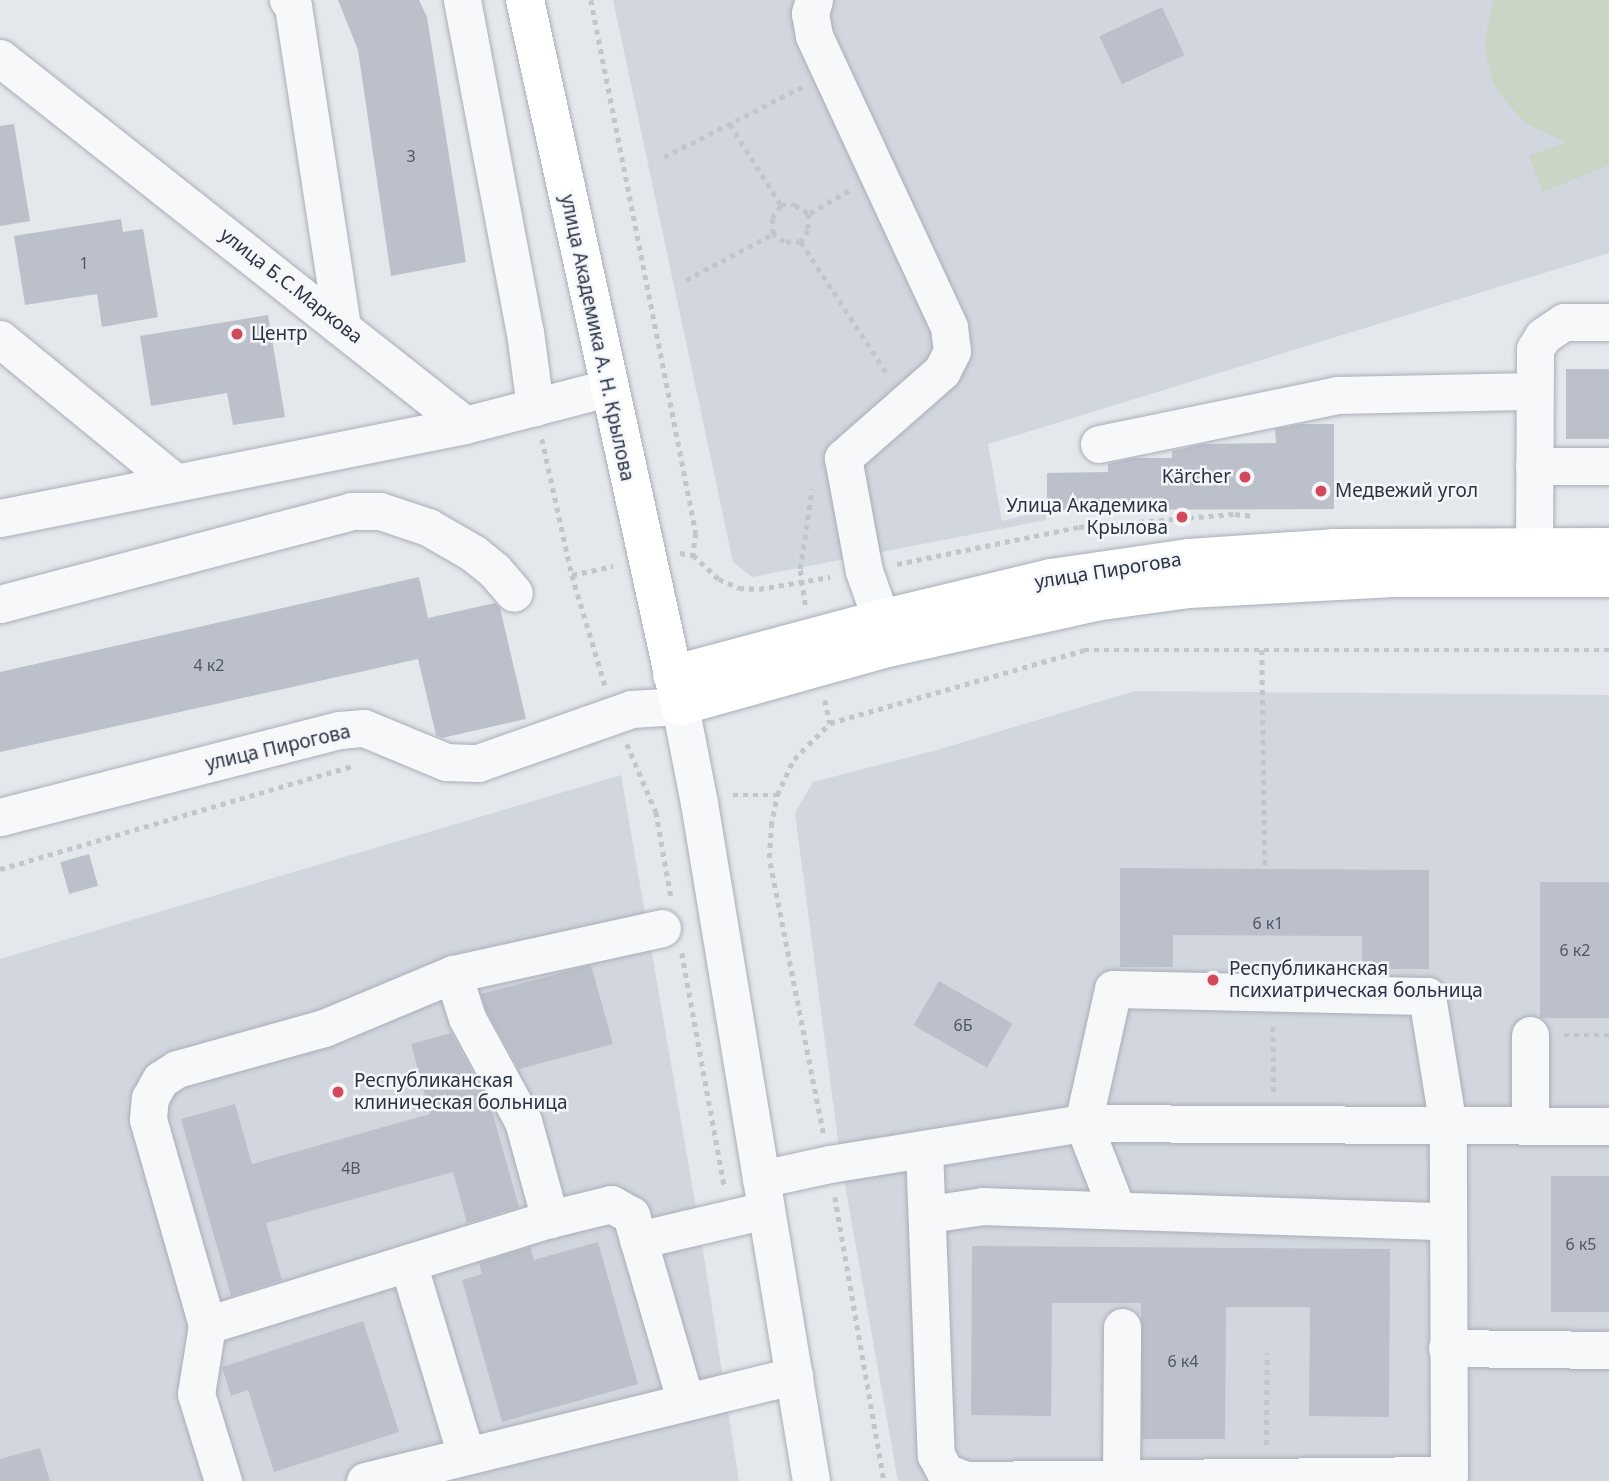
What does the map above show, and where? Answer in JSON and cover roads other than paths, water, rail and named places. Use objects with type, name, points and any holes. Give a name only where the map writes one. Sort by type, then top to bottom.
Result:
[{"type":"main road","name":"улица Академика А. Н. Крылова","points":[[524,0],[607,388],[676,690]]},
{"type":"main road","name":"улица Пирогова","points":[[676,690],[888,648],[1095,602],[1189,589],[1390,578],[1534,562],[1609,547]]},
{"type":"main road","name":"улица Пирогова","points":[[676,690],[881,619],[1051,578],[1189,558],[1334,548],[1534,562],[1609,578]]},
{"type":"street","points":[[288,0],[293,6],[342,325]]},
{"type":"street","points":[[462,0],[525,332],[538,422]]},
{"type":"street","points":[[814,0],[810,13],[814,36],[949,327],[952,351],[942,371],[843,458],[864,570],[881,619]]},
{"type":"street","name":"улица Б.С.Маркова","points":[[0,58],[342,325],[465,425]]},
{"type":"street","points":[[1534,562],[1533,358],[1543,336],[1564,322],[1609,322]]},
{"type":"street","points":[[0,339],[175,482]]},
{"type":"street","points":[[0,518],[465,425],[538,422],[607,388]]},
{"type":"street","points":[[1099,444],[1338,395],[1534,391]]},
{"type":"street","points":[[1534,466],[1609,466]]},
{"type":"street","points":[[0,604],[351,510],[380,511],[428,527],[473,553],[494,570],[513,593]]},
{"type":"street","points":[[676,690],[811,1481]]},
{"type":"street","name":"улица Пирогова","points":[[0,817],[340,730],[364,728],[446,762],[478,763],[676,690]]},
{"type":"street","points":[[223,1481],[196,1394],[207,1325],[148,1119],[150,1098],[160,1080],[177,1069],[324,1028],[453,974],[672,927]]},
{"type":"street","points":[[453,974],[467,1018],[523,1121],[550,1219]]},
{"type":"street","points":[[924,1149],[929,1214],[936,1455],[945,1472],[966,1480],[1449,1478],[1448,1126],[1427,996],[1113,989],[1083,1123],[1117,1210]]},
{"type":"street","points":[[1530,1035],[1530,1126]]},
{"type":"street","points":[[638,1240],[764,1194],[924,1149],[1083,1123],[1609,1126]]},
{"type":"street","points":[[207,1325],[550,1219],[611,1204],[631,1214],[685,1400]]},
{"type":"street","points":[[929,1214],[983,1206],[1447,1221]]},
{"type":"street","points":[[408,1263],[466,1455]]},
{"type":"street","points":[[1108,1480],[1122,1327]]},
{"type":"street","points":[[1447,1348],[1609,1350]]},
{"type":"street","points":[[365,1481],[685,1400],[794,1376]]},
{"type":"place","name":"Центр","points":[[237,334]]},
{"type":"place","name":"Kärcher","points":[[1245,477]]},
{"type":"place","name":"Медвежий угол","points":[[1321,491]]},
{"type":"place","name":"Улица Академика Крылова","points":[[1182,517]]},
{"type":"place","name":"Республиканская психиатрическая больница","points":[[1213,980]]},
{"type":"place","name":"Республиканская клиническая больница","points":[[338,1092]]}]
